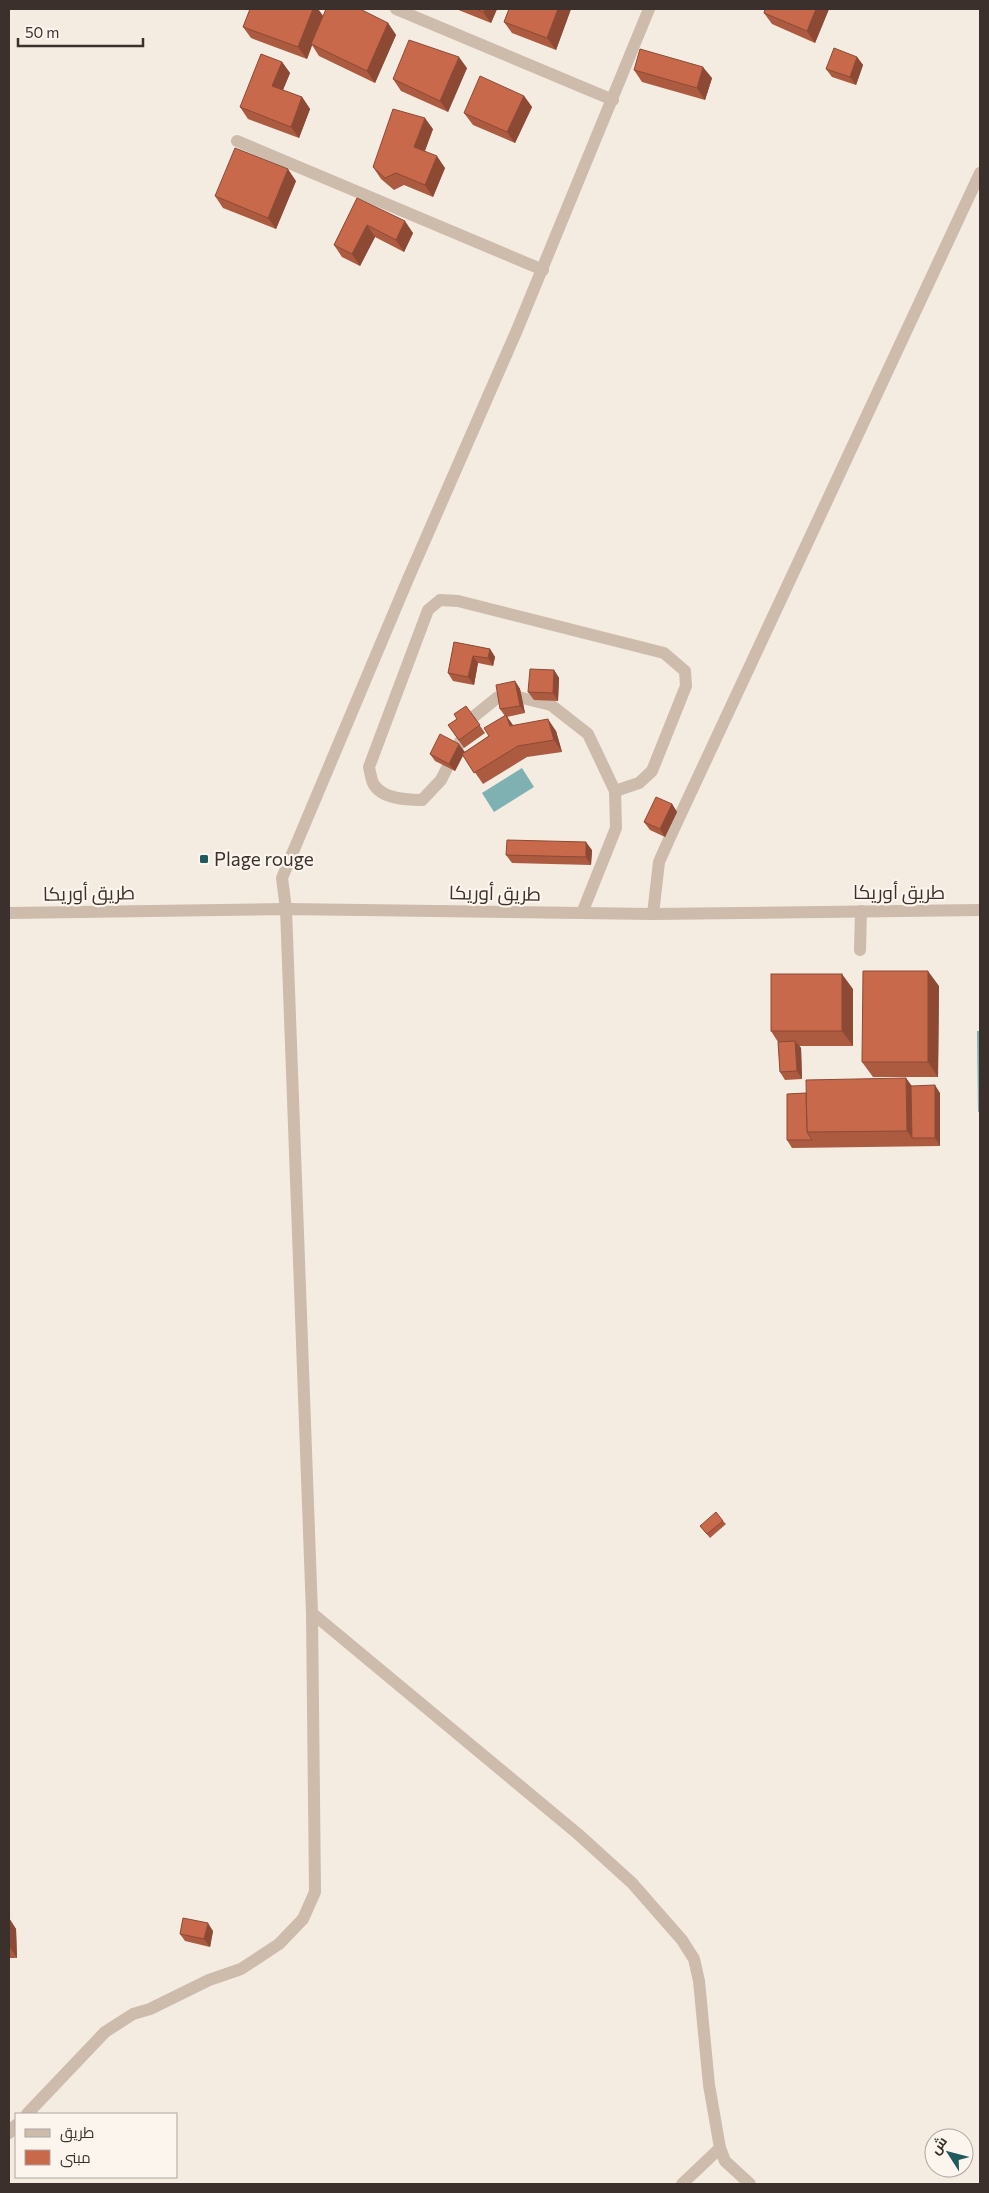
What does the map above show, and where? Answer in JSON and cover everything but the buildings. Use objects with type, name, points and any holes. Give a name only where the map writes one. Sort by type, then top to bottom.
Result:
[{"type":"street","points":[[396,9],[613,100]]},
{"type":"street","points":[[28,2113],[105,2032],[119,2022],[209,1980],[241,1969],[278,1944],[303,1919],[315,1892],[312,1613],[286,909],[282,878],[408,579],[542,270],[649,9]]},
{"type":"street","points":[[237,142],[542,270]]},
{"type":"street","points":[[653,914],[659,862],[980,173]]},
{"type":"street","points":[[582,913],[616,828],[615,791],[588,734],[551,705],[514,696],[498,697],[472,718],[441,780],[422,800],[406,800],[380,792],[373,783],[369,767],[428,610],[440,600],[458,601],[664,653],[685,671],[686,686],[652,771],[639,783],[615,791]]},
{"type":"street","name":"طريق أوريكا","points":[[9,913],[286,909],[653,914],[980,910]]},
{"type":"street","points":[[860,950],[861,912]]},
{"type":"street","points":[[312,1613],[578,1834],[632,1883],[682,1940],[694,1958],[709,2086],[720,2148],[725,2161],[750,2184]]},
{"type":"street","points":[[682,2184],[720,2148]]},
{"type":"water","points":[[522,768],[534,787],[494,812],[482,793]]},
{"type":"water","points":[[977,1031],[980,1031],[980,1112],[978,1112]]},
{"type":"place","name":"Plage rouge","points":[[204,859]]}]
